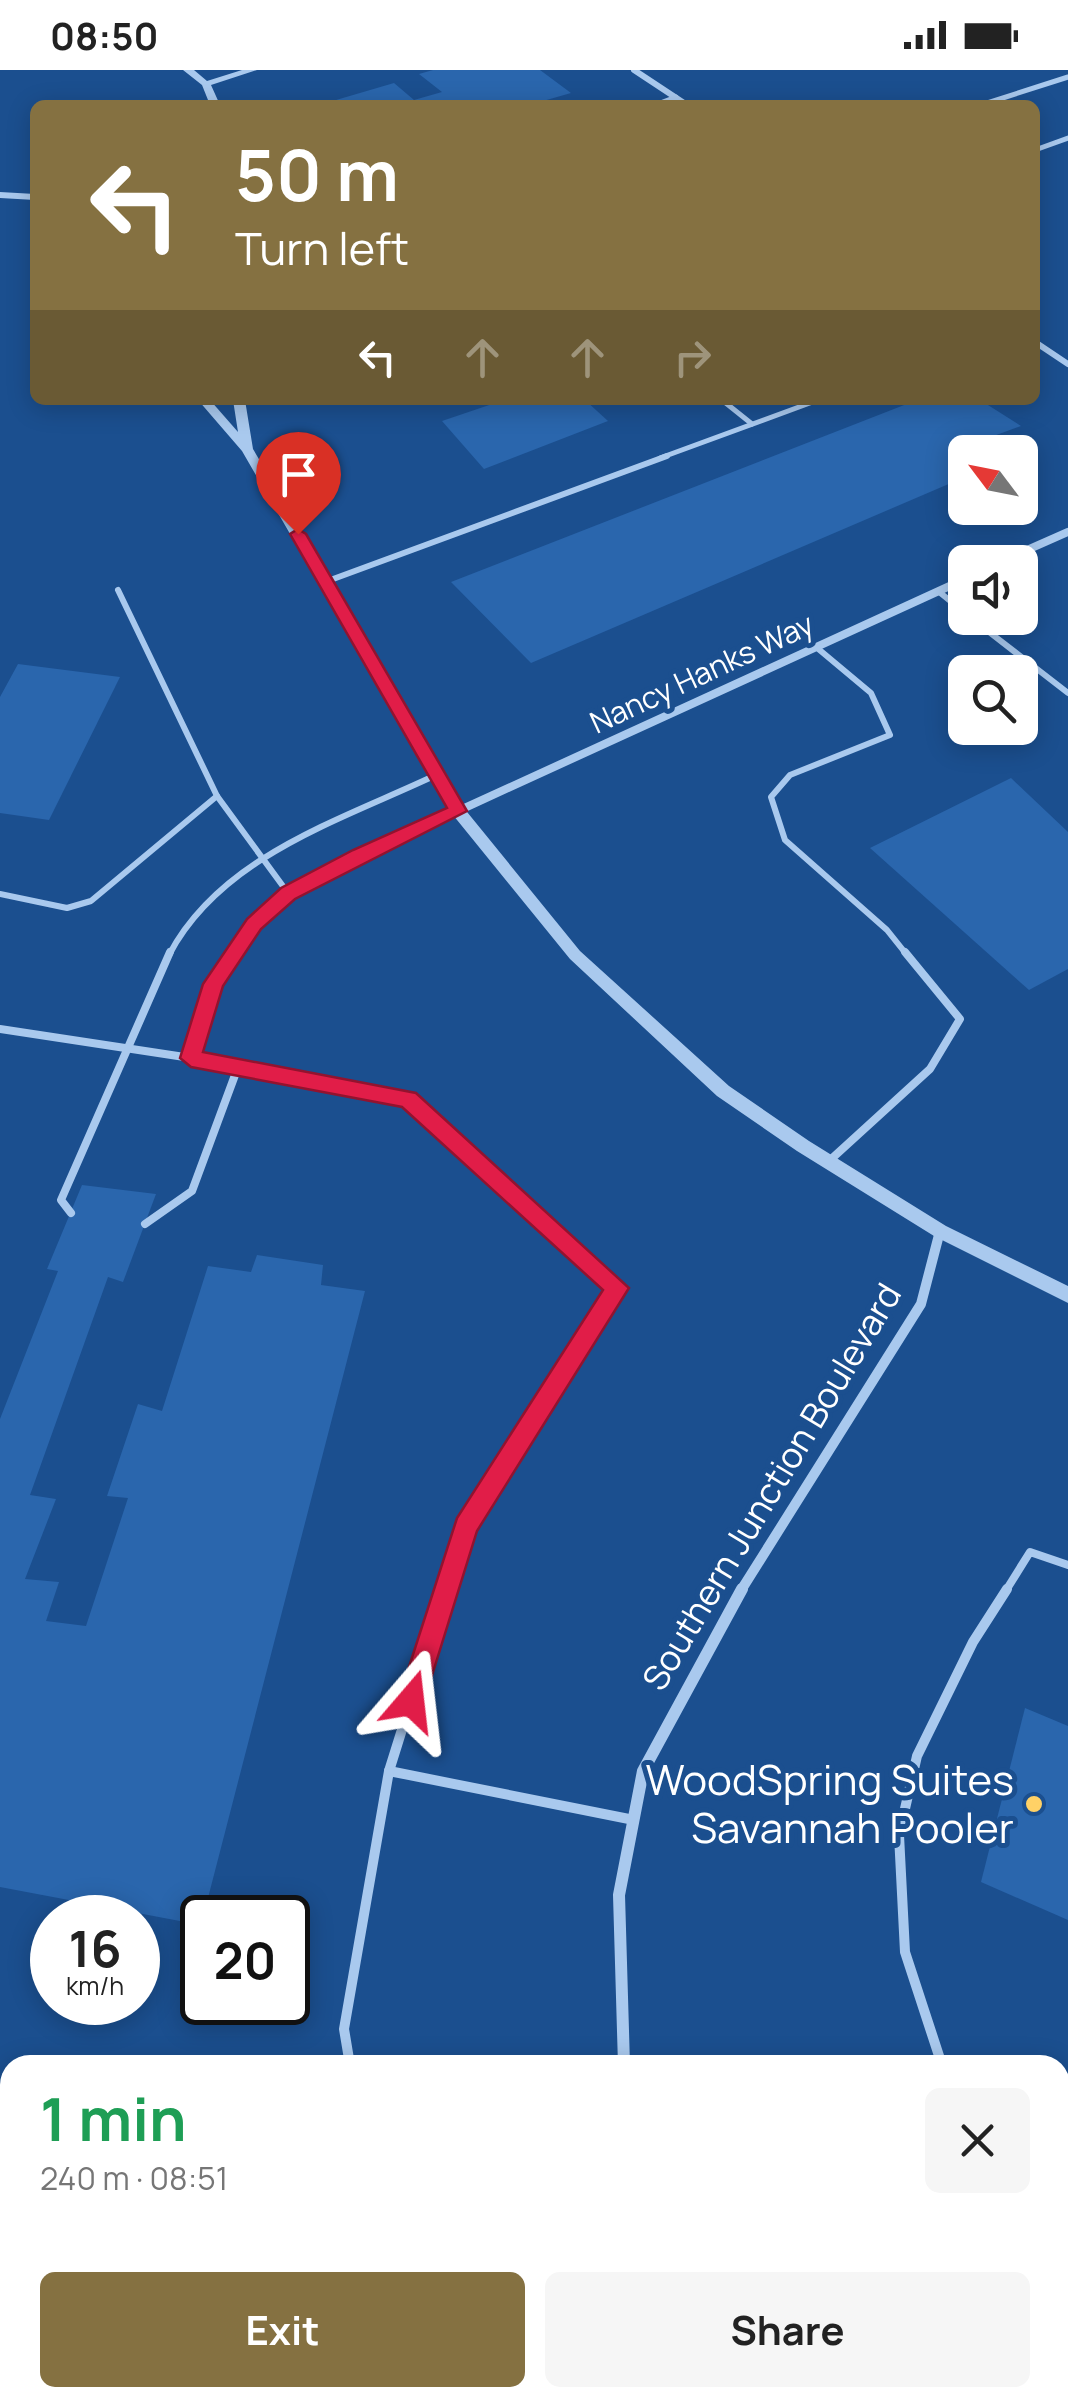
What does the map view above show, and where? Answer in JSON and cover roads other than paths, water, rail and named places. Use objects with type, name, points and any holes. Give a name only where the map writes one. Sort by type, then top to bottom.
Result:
[{"type":"street","points":[[188,70],[206,84],[213,100]]},
{"type":"street","points":[[206,84],[252,70]]},
{"type":"street","points":[[638,72],[679,100]]},
{"type":"street","points":[[0,195],[30,197]]},
{"type":"street","points":[[1040,345],[1068,364]]},
{"type":"street","points":[[208,405],[247,449],[458,811],[588,966],[723,1091],[940,1231],[1068,1295]]},
{"type":"street","points":[[240,405],[247,449]]},
{"type":"street","points":[[1038,545],[1068,532]]},
{"type":"street","name":"Nancy Hanks Way","points":[[458,811],[948,587]]},
{"type":"street","name":"Southern Junction Boulevard","points":[[624,2055],[619,1894],[643,1771],[722,1620],[920,1304],[940,1231]]},
{"type":"lane","points":[[996,100],[1068,77]]},
{"type":"lane","points":[[670,100],[676,98]]},
{"type":"lane","points":[[1040,148],[1068,138]]},
{"type":"lane","points":[[728,405],[752,424]]},
{"type":"lane","points":[[325,582],[804,405]]},
{"type":"lane","points":[[118,590],[218,796],[288,894]]},
{"type":"lane","points":[[938,591],[948,599]]},
{"type":"lane","points":[[993,635],[1068,694]]},
{"type":"lane","points":[[816,647],[871,694],[890,735],[790,776],[770,797],[785,840],[887,930],[960,1020],[930,1069],[828,1162]]},
{"type":"lane","points":[[71,1213],[61,1200],[124,1049],[172,949],[210,901],[260,858],[436,775]]},
{"type":"lane","points":[[0,894],[67,908],[91,900],[218,796]]},
{"type":"lane","points":[[191,1058],[213,984],[254,924],[288,894],[360,855],[458,811]]},
{"type":"lane","points":[[0,1029],[191,1058],[408,1099],[617,1288],[466,1526],[389,1771],[344,2028],[348,2055]]},
{"type":"lane","points":[[144,1224],[192,1191],[238,1067]]},
{"type":"lane","points":[[939,2055],[904,1952],[899,1834],[917,1756],[973,1642],[1030,1552],[1068,1565]]},
{"type":"lane","points":[[389,1771],[634,1820]]},
{"type":"place","name":"WoodSpring Suites Savannah Pooler","points":[[1034,1804]]}]
